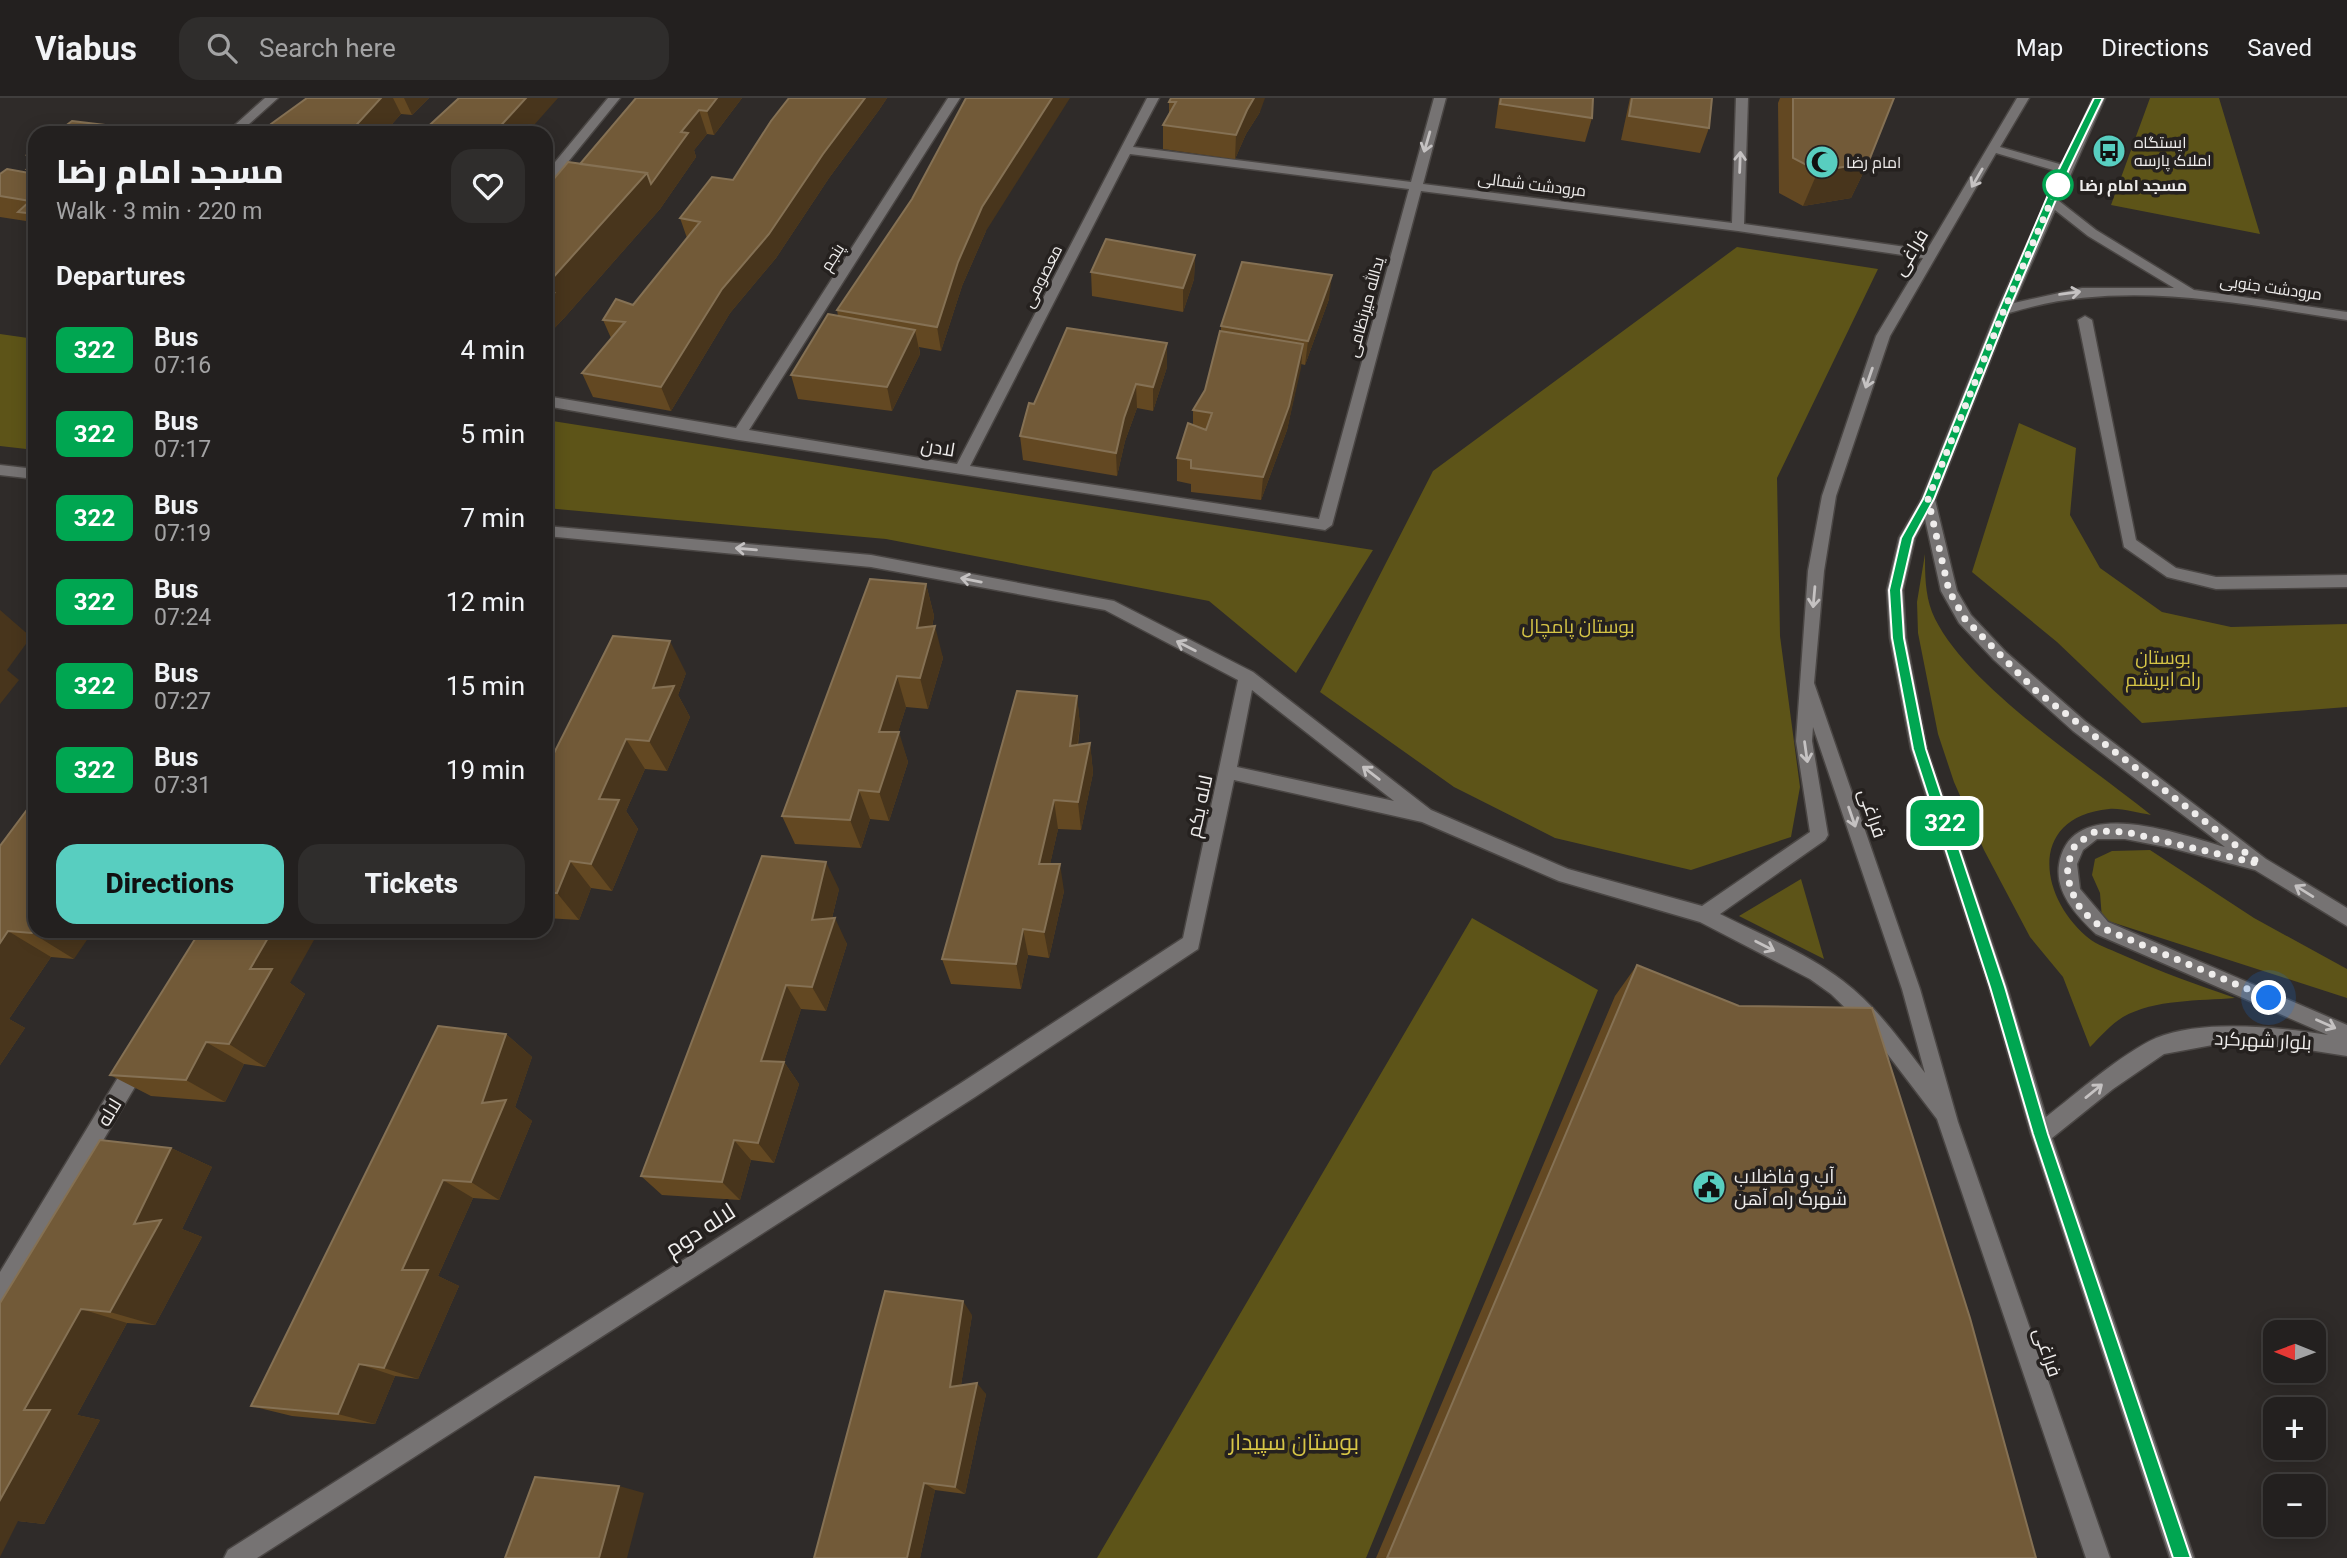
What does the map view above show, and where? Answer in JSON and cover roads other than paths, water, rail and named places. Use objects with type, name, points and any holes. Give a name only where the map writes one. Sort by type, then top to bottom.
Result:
[{"type":"street","points":[[240,126],[272,98]]},
{"type":"street","points":[[553,172],[614,98]]},
{"type":"street","name":"پنجم","points":[[739,435],[954,98]]},
{"type":"street","name":"معصومی","points":[[961,470],[1153,98]]},
{"type":"street","name":"یدالله میرنظامی","points":[[1325,525],[1440,98]]},
{"type":"street","points":[[1738,226],[1742,98]]},
{"type":"street","name":"فراغی","points":[[2023,98],[1883,336],[1829,496],[1816,571],[1806,683],[1911,989],[1948,1122],[2098,1558]]},
{"type":"street","points":[[2099,98],[2064,169],[1928,499],[1907,538],[1895,590],[1898,638],[1919,749],[1998,987],[2040,1134],[2182,1558]]},
{"type":"street","points":[[1994,149],[2064,169]]},
{"type":"street","name":"مرودشت شمالی","points":[[1126,150],[1738,226],[1932,255]]},
{"type":"street","points":[[2051,201],[2102,240],[2191,293]]},
{"type":"street","name":"مرودشت جنوبی","points":[[2004,310],[2049,296],[2083,291],[2191,293],[2347,316]]},
{"type":"street","points":[[2085,320],[2129,543],[2172,573],[2216,583],[2347,580]]},
{"type":"street","name":"لادن","points":[[553,402],[739,435],[1325,525]]},
{"type":"street","points":[[0,470],[28,473]]},
{"type":"street","points":[[1928,499],[1949,591],[1965,619],[2026,681],[2070,719],[2260,864],[2347,918]]},
{"type":"street","points":[[553,532],[871,561],[1108,606],[1247,677],[1425,815]]},
{"type":"street","name":"لاله یکم","points":[[1191,943],[1247,677]]},
{"type":"street","points":[[1704,915],[1819,835],[1804,741],[1806,683]]},
{"type":"street","points":[[1228,772],[1425,815],[1564,876],[1704,915],[1817,973],[1838,988],[1880,1029],[1948,1122]]},
{"type":"street","points":[[2260,864],[2126,832],[2096,831],[2075,845],[2067,866],[2070,888],[2081,910],[2102,928],[2347,1034]]},
{"type":"street","name":"لاله دوم","points":[[236,1558],[957,1097],[1191,943]]},
{"type":"street","name":"بلوار شهرکرد","points":[[2040,1134],[2106,1082],[2160,1046],[2218,1035],[2296,1039],[2347,1046]]},
{"type":"street","name":"لاله","points":[[0,1292],[147,1048]]},
{"type":"place","name":"ایستگاه املاک پارسه","points":[[2109,151]]},
{"type":"place","name":"امام رضا","points":[[1822,162]]},
{"type":"place","name":"مسجد امام رضا","points":[[2058,185]]},
{"type":"place","name":"آب و فاضلاب شهرک راه آهن","points":[[1709,1187]]},
{"type":"park label","name":"بوستان پامچال","points":[[1578,626]]},
{"type":"park label","name":"بوستان راه ابریشم","points":[[2163,668]]},
{"type":"park label","name":"بوستان سپیدار","points":[[1294,1442]]}]
